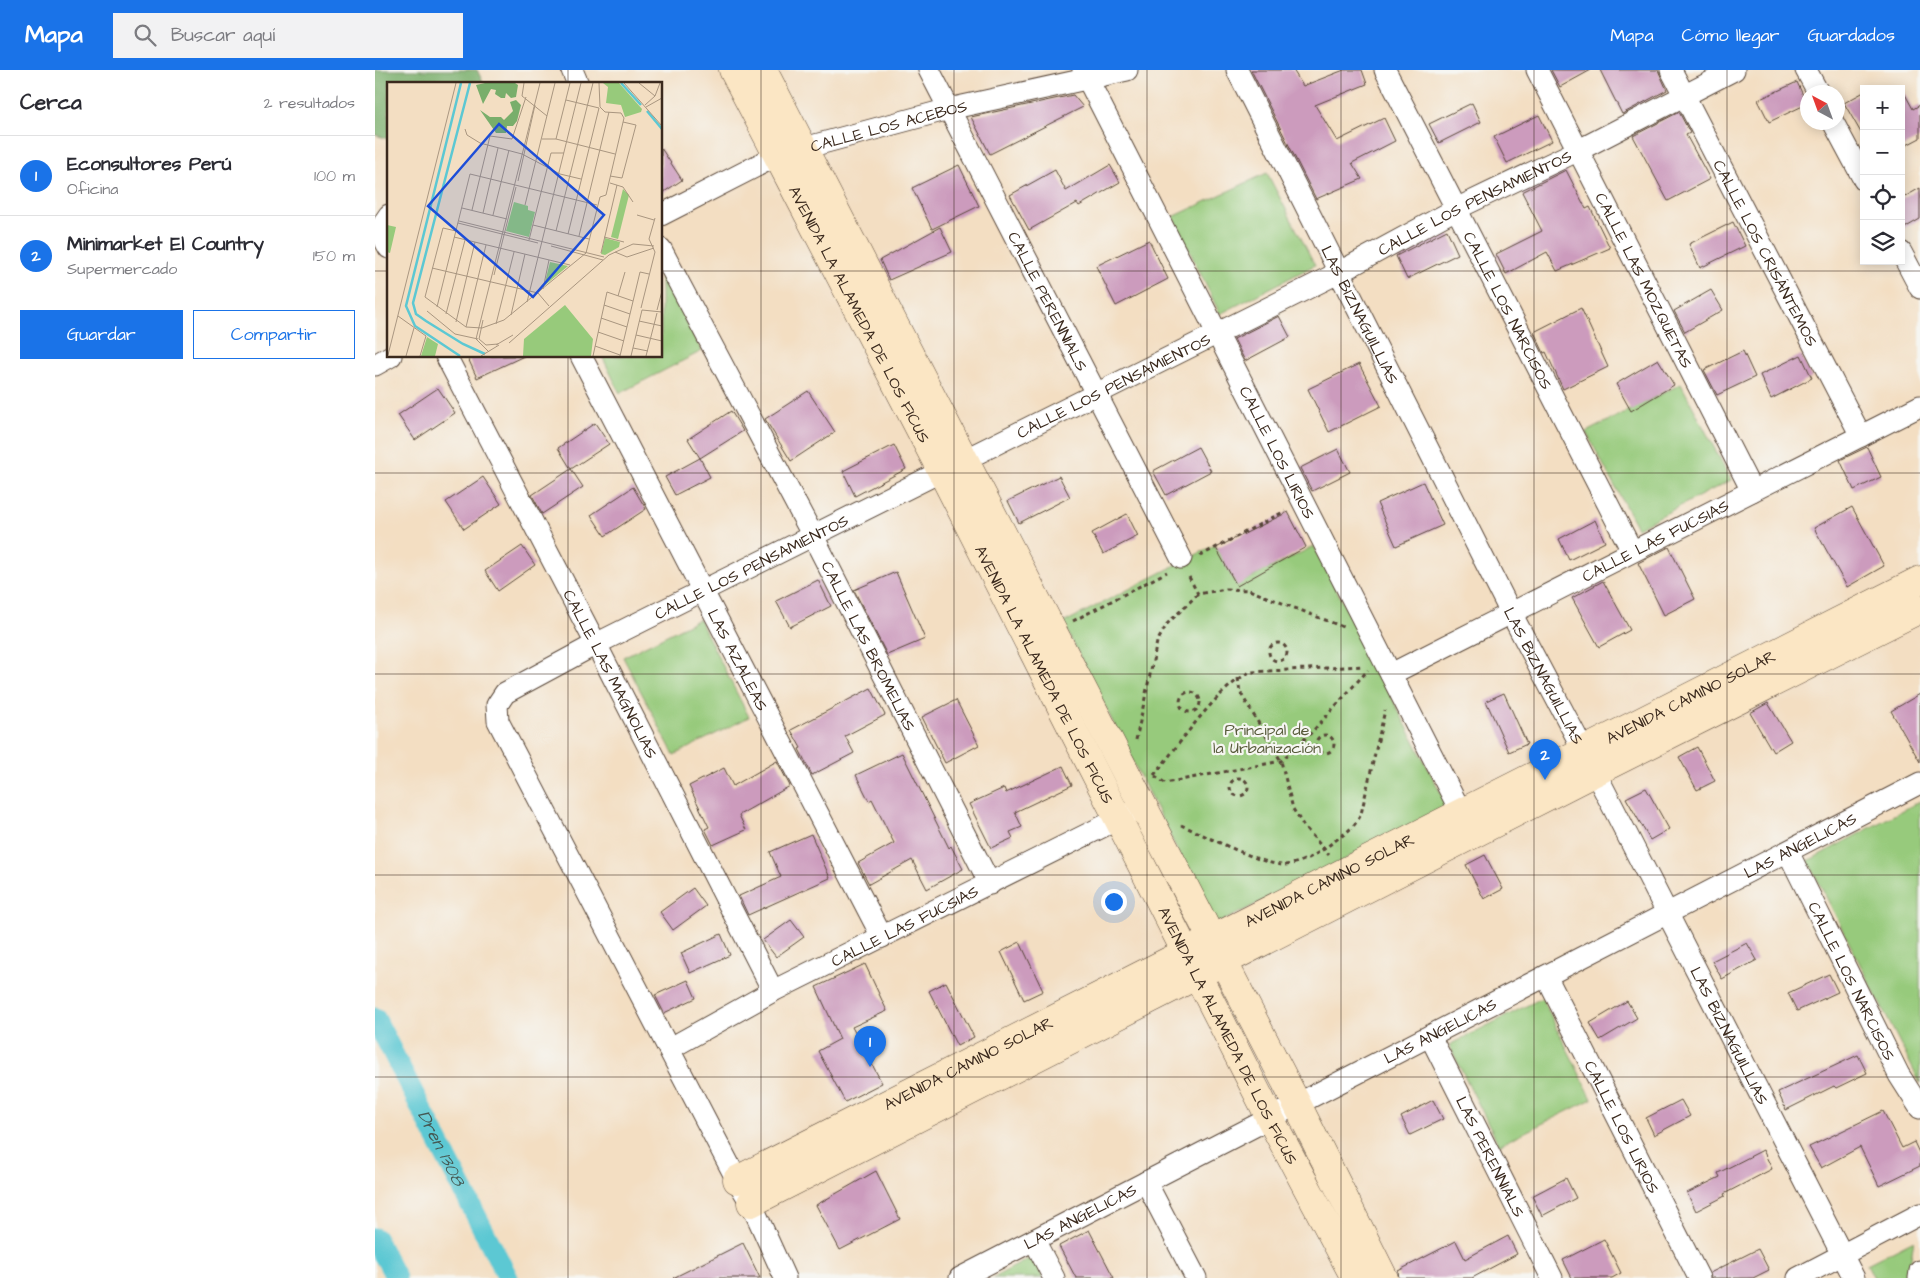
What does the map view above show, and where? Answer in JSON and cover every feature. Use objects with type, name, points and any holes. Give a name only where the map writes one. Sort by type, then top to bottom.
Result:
[{"type":"street","points":[[572,70],[577,82]]},
{"type":"street","name":"AVENIDA LA ALAMEDA DE LOS FICUS","points":[[733,70],[791,151]]},
{"type":"street","name":"AVENIDA LA ALAMEDA DE LOS FICUS","points":[[763,70],[791,151],[953,467],[1142,808],[1297,1104],[1384,1278]]},
{"type":"street","name":"CALLE PERENNIALS","points":[[929,70],[1184,565]]},
{"type":"street","name":"CALLE LOS ACEBOS","points":[[663,214],[791,151],[1085,74],[1127,70]]},
{"type":"street","name":"LAS BIZNAGUILLIAS","points":[[1237,70],[1511,613],[1854,1278]]},
{"type":"street","name":"CALLE LOS NARCISOS","points":[[1385,70],[1632,551]]},
{"type":"street","name":"CALLE LAS MOZQUETAS","points":[[1537,70],[1752,491]]},
{"type":"street","name":"CALLE LOS CRISÁNTEMOS","points":[[1671,70],[1861,436]]},
{"type":"street","name":"CALLE LOS PENSAMIENTOS","points":[[669,1049],[498,720],[497,705],[505,693],[597,644],[1338,273],[1456,209],[1579,150],[1734,70]]},
{"type":"street","points":[[1806,70],[1814,85]]},
{"type":"street","name":"CALLE LOS LIRIOS","points":[[1085,74],[1467,824]]},
{"type":"street","points":[[1837,130],[1861,175]]},
{"type":"street","points":[[385,220],[382,236],[387,245]]},
{"type":"street","name":"CALLE LAS BROMELIAS","points":[[663,253],[813,536],[990,884]]},
{"type":"street","points":[[1905,260],[1920,288]]},
{"type":"street","points":[[375,365],[387,358]]},
{"type":"street","name":"CALLE LAS MAGNOLIAS","points":[[447,358],[597,644],[773,991]]},
{"type":"street","name":"LAS AZALEAS","points":[[582,358],[883,937]]},
{"type":"street","name":"CALLE LAS FUCSIAS","points":[[1391,674],[1920,406]]},
{"type":"street","name":"AVENIDA LA ALAMEDA DE LOS FICUS","points":[[953,467],[1118,820],[1269,1118],[1355,1278]]},
{"type":"street","name":"AVENIDA CAMINO SOLAR","points":[[744,1192],[1589,762],[1920,580]]},
{"type":"street","name":"AVENIDA CAMINO SOLAR","points":[[1589,762],[1920,609]]},
{"type":"street","name":"LAS ANGELICAS","points":[[960,1278],[1920,783]]},
{"type":"street","name":"CALLE LAS FUCSIAS","points":[[669,1049],[773,991],[1142,808]]},
{"type":"street","name":"CALLE LOS NARCISOS","points":[[1787,852],[1899,1075],[1920,1108]]},
{"type":"street","name":"CALLE LOS LIRIOS","points":[[1546,976],[1699,1278]]},
{"type":"street","name":"LAS PERENNIALS","points":[[1430,1036],[1552,1278]]},
{"type":"street","points":[[669,1049],[744,1192],[785,1278]]},
{"type":"street","points":[[1146,1182],[1196,1278]]},
{"type":"street","points":[[1798,1278],[1920,1214]]},
{"type":"street","points":[[1034,1240],[1054,1278]]},
{"type":"street","points":[[1919,1278],[1920,1271]]},
{"type":"path","points":[[1184,565],[1197,594]]},
{"type":"path","points":[[1134,745],[1157,642],[1167,624],[1197,594],[1226,589],[1249,590],[1346,628]]},
{"type":"path","points":[[1280,642],[1285,645],[1287,654],[1285,658],[1277,661],[1269,656],[1269,650],[1271,646],[1280,642]]},
{"type":"path","points":[[1277,661],[1278,670]]},
{"type":"path","points":[[1150,778],[1222,692],[1238,678],[1250,672],[1372,666],[1312,732],[1281,761],[1165,783],[1154,775]]},
{"type":"path","points":[[1238,678],[1240,692],[1281,761],[1293,809],[1303,825],[1325,848],[1334,862]]},
{"type":"path","points":[[1188,692],[1197,696],[1200,704],[1197,709],[1193,712],[1187,712],[1183,709],[1180,705],[1183,695],[1188,692]]},
{"type":"path","points":[[1174,822],[1262,860],[1283,865],[1306,860],[1356,826],[1361,814],[1386,707]]},
{"type":"path","points":[[1197,709],[1204,714]]},
{"type":"path","points":[[1312,732],[1318,738]]},
{"type":"path","points":[[1322,735],[1331,738],[1334,746],[1331,751],[1323,754],[1319,752],[1316,748],[1318,738],[1322,735]]},
{"type":"path","points":[[1238,770],[1239,778]]},
{"type":"path","points":[[1239,778],[1244,779],[1249,787],[1245,795],[1240,797],[1232,793],[1230,788],[1231,783],[1239,778]]},
{"type":"green space","points":[[375,70],[477,70],[483,82],[387,82],[387,138],[375,135]]},
{"type":"green space","points":[[1267,173],[1315,265],[1220,314],[1173,217]]},
{"type":"green space","points":[[663,276],[702,351],[620,393],[603,358],[663,358]]},
{"type":"green space","points":[[1681,384],[1731,480],[1637,528],[1586,432]]},
{"type":"green space","name":"Principal de la Urbanización","points":[[1215,545],[1237,585],[1314,546],[1448,807],[1215,925],[1063,623]]},
{"type":"green space","points":[[699,619],[749,717],[674,755],[623,657]]},
{"type":"green space","points":[[1920,801],[1920,1083],[1808,861]]},
{"type":"green space","points":[[1542,998],[1592,1099],[1499,1145],[1449,1045]]},
{"type":"green space","points":[[1914,1240],[1908,1278],[1874,1278],[1867,1264]]},
{"type":"green space","points":[[1032,1257],[1043,1278],[993,1278]]},
{"type":"building","points":[[1251,70],[1293,70],[1303,86],[1344,70],[1362,70],[1367,84],[1315,105],[1337,141],[1384,118],[1395,141],[1352,163],[1362,179],[1316,199]]},
{"type":"building","points":[[1551,70],[1591,70],[1560,87]]},
{"type":"building","points":[[1600,70],[1658,70],[1667,90],[1622,114]]},
{"type":"building","points":[[1797,82],[1800,89],[1800,107],[1769,122],[1758,100]]},
{"type":"building","points":[[1860,94],[1860,131],[1845,105],[1845,102]]},
{"type":"building","points":[[1905,94],[1913,109],[1920,105],[1920,138],[1905,146]]},
{"type":"building","points":[[1073,95],[1083,107],[990,154],[971,117]]},
{"type":"building","points":[[1472,103],[1481,122],[1439,143],[1429,124]]},
{"type":"building","points":[[1679,112],[1690,133],[1686,135],[1710,179],[1668,201],[1633,136]]},
{"type":"building","points":[[1539,115],[1552,141],[1507,163],[1494,137]]},
{"type":"building","points":[[663,151],[682,180],[663,193]]},
{"type":"building","points":[[959,165],[979,206],[932,229],[912,188]]},
{"type":"building","points":[[1110,165],[1120,182],[1079,206],[1077,203],[1029,230],[1010,195],[1055,170],[1066,191]]},
{"type":"building","points":[[1566,170],[1586,209],[1590,207],[1610,248],[1557,271],[1547,252],[1506,274],[1496,254],[1542,231],[1522,192]]},
{"type":"building","points":[[1920,188],[1920,219],[1905,228],[1905,220],[1905,197]]},
{"type":"building","points":[[1733,222],[1745,246],[1700,268],[1689,244]]},
{"type":"building","points":[[940,227],[952,252],[889,280],[880,260]]},
{"type":"building","points":[[1447,230],[1458,254],[1407,279],[1396,256]]},
{"type":"building","points":[[1149,240],[1168,279],[1116,306],[1096,266]]},
{"type":"building","points":[[1711,290],[1723,310],[1685,332],[1674,311]]},
{"type":"building","points":[[1581,308],[1608,367],[1563,389],[1546,352],[1544,353],[1534,332]]},
{"type":"building","points":[[1279,316],[1290,337],[1245,361],[1234,339]]},
{"type":"building","points":[[1743,351],[1755,377],[1717,395],[1704,370]]},
{"type":"building","points":[[1801,355],[1812,378],[1771,399],[1760,375]]},
{"type":"building","points":[[468,358],[520,358],[477,378]]},
{"type":"building","points":[[1658,359],[1674,385],[1631,411],[1616,384]]},
{"type":"building","points":[[1359,364],[1381,406],[1329,432],[1308,389]]},
{"type":"building","points":[[438,388],[455,413],[415,440],[398,415]]},
{"type":"building","points":[[808,391],[835,432],[791,461],[765,419]]},
{"type":"building","points":[[731,411],[743,431],[700,458],[688,439]]},
{"type":"building","points":[[595,423],[609,444],[571,469],[558,448]]},
{"type":"building","points":[[894,445],[906,469],[855,496],[843,471]]},
{"type":"building","points":[[1198,447],[1211,471],[1166,495],[1153,471]]},
{"type":"building","points":[[1867,447],[1881,477],[1854,490],[1840,460]]},
{"type":"building","points":[[1338,449],[1350,472],[1312,491],[1300,468]]},
{"type":"building","points":[[700,458],[710,477],[675,495],[665,477]]},
{"type":"building","points":[[571,469],[583,487],[542,514],[532,495]]},
{"type":"building","points":[[1059,476],[1070,497],[1019,523],[1008,501]]},
{"type":"building","points":[[483,477],[501,504],[464,529],[446,502]]},
{"type":"building","points":[[1423,482],[1443,525],[1396,546],[1377,503]]},
{"type":"building","points":[[633,487],[646,509],[605,536],[591,515]]},
{"type":"building","points":[[1852,507],[1884,566],[1847,587],[1814,528]]},
{"type":"building","points":[[1288,512],[1306,547],[1237,586],[1216,548]]},
{"type":"building","points":[[1127,514],[1138,536],[1103,554],[1092,533]]},
{"type":"building","points":[[1595,520],[1605,542],[1569,560],[1559,539]]},
{"type":"building","points":[[522,546],[535,565],[498,591],[485,571]]},
{"type":"building","points":[[1669,547],[1695,599],[1664,615],[1638,563]]},
{"type":"building","points":[[896,572],[925,639],[887,655],[854,590]]},
{"type":"building","points":[[818,580],[831,606],[790,627],[776,601]]},
{"type":"building","points":[[1603,581],[1630,630],[1599,647],[1572,598]]},
{"type":"building","points":[[871,688],[885,715],[845,736],[854,753],[812,775],[791,730]]},
{"type":"building","points":[[1504,693],[1527,744],[1509,752],[1486,701]]},
{"type":"building","points":[[1920,694],[1920,762],[1891,711]]},
{"type":"building","points":[[956,700],[979,745],[945,763],[922,717]]},
{"type":"building","points":[[1768,703],[1791,741],[1773,752],[1750,713]]},
{"type":"building","points":[[1697,747],[1715,781],[1697,790],[1679,757]]},
{"type":"building","points":[[902,753],[949,848],[951,846],[963,869],[927,889],[912,860],[869,884],[858,863],[894,843],[872,799],[869,801],[856,775]]},
{"type":"building","points":[[777,761],[790,786],[739,815],[746,830],[713,845],[705,829],[709,827],[689,786],[724,768],[733,786]]},
{"type":"building","points":[[1063,766],[1072,785],[1015,812],[1022,827],[1010,832],[1013,838],[991,848],[969,804],[1004,788],[1006,793]]},
{"type":"building","points":[[1646,788],[1669,829],[1650,840],[1626,798]]},
{"type":"building","points":[[811,834],[830,878],[748,915],[739,896],[781,877],[770,852]]},
{"type":"building","points":[[1485,855],[1503,889],[1484,899],[1466,865]]},
{"type":"building","points":[[693,888],[706,906],[673,930],[660,912]]},
{"type":"building","points":[[791,920],[804,937],[776,957],[763,940]]},
{"type":"building","points":[[721,934],[730,955],[690,973],[681,953]]},
{"type":"building","points":[[1020,942],[1043,991],[1024,1000],[1001,952]]},
{"type":"building","points":[[1747,943],[1757,960],[1722,979],[1712,961]]},
{"type":"building","points":[[865,964],[887,1011],[852,1027],[882,1083],[845,1102],[818,1051],[840,1039],[816,987]]},
{"type":"building","points":[[1829,974],[1838,992],[1797,1011],[1788,993]]},
{"type":"building","points":[[688,980],[696,998],[664,1013],[655,995]]},
{"type":"building","points":[[946,982],[974,1037],[957,1046],[929,991]]},
{"type":"building","points":[[1627,1001],[1637,1018],[1600,1040],[1590,1023]]},
{"type":"building","points":[[1858,1055],[1867,1073],[1836,1088],[1834,1086],[1786,1110],[1778,1092]]},
{"type":"building","points":[[1433,1100],[1443,1119],[1410,1135],[1401,1117]]},
{"type":"building","points":[[1681,1100],[1690,1116],[1654,1135],[1646,1118]]},
{"type":"building","points":[[1883,1111],[1902,1148],[1914,1142],[1920,1155],[1920,1166],[1879,1186],[1860,1147],[1821,1168],[1809,1147]]},
{"type":"building","points":[[1763,1150],[1772,1169],[1696,1211],[1687,1193],[1720,1177],[1718,1173]]},
{"type":"building","points":[[876,1171],[900,1219],[840,1250],[816,1205]]},
{"type":"building","points":[[1566,1178],[1576,1198],[1542,1216],[1532,1196]]},
{"type":"building","points":[[1089,1230],[1114,1278],[1076,1278],[1059,1246]]},
{"type":"building","points":[[1508,1236],[1517,1254],[1472,1278],[1399,1278],[1398,1271],[1456,1241],[1465,1259]]},
{"type":"building","points":[[1604,1239],[1621,1273],[1612,1278],[1572,1278],[1563,1260]]},
{"type":"building","points":[[743,1243],[760,1278],[673,1278]]},
{"type":"building","points":[[1758,1249],[1769,1270],[1753,1278],[1711,1278],[1710,1273]]},
{"type":"waterway","name":"Dren 1308","points":[[375,1018],[508,1278]]},
{"type":"waterway","points":[[375,1238],[396,1278]]},
{"type":"place","name":"Minimarket El Country","points":[[1545,780]]},
{"type":"place","name":"Econsultores Perú","points":[[870,1067]]}]
